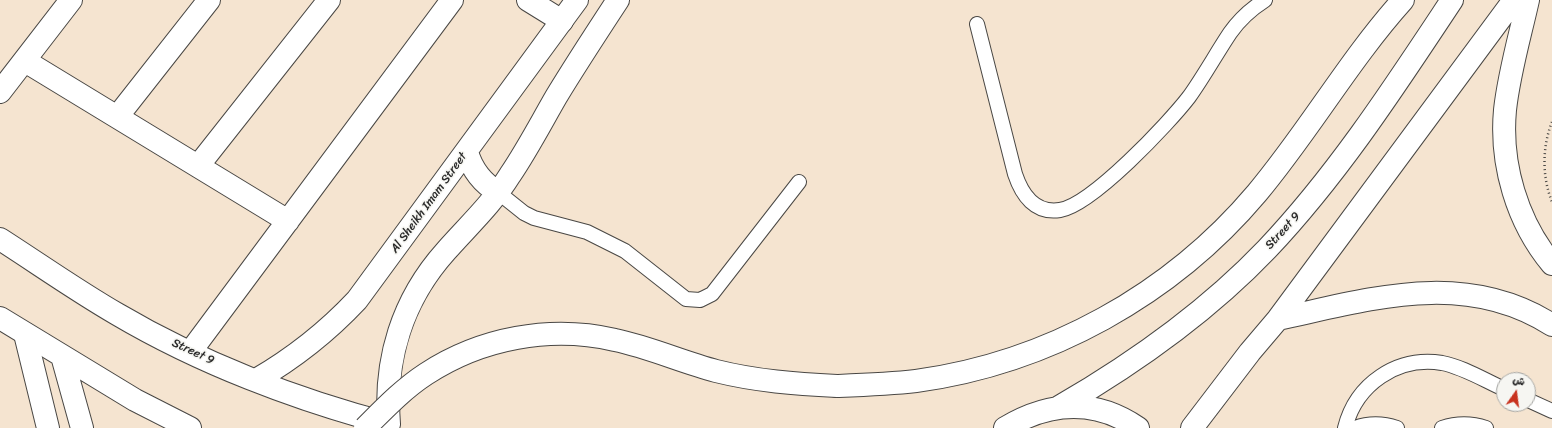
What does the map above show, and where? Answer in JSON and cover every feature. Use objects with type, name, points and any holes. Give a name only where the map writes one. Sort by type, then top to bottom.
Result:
[{"type":"main road","points":[[0,92],[71,0]]},
{"type":"main road","points":[[117,116],[209,0]]},
{"type":"main road","points":[[198,166],[329,0]]},
{"type":"main road","points":[[191,351],[452,0]]},
{"type":"main road","points":[[528,0],[562,21]]},
{"type":"main road","name":"Al Sheikh Imam Street","points":[[256,380],[279,367],[315,340],[357,300],[577,0]]},
{"type":"main road","points":[[397,426],[388,397],[391,362],[402,322],[410,302],[433,267],[499,193],[529,146],[581,56],[618,0]]},
{"type":"main road","points":[[365,428],[403,391],[426,374],[450,360],[476,348],[531,335],[559,334],[615,340],[718,371],[773,381],[836,386],[916,380],[994,364],[1032,351],[1068,336],[1104,318],[1138,298],[1171,275],[1201,250],[1252,199],[1281,162],[1372,36],[1403,0]]},
{"type":"main road","name":"Street 9","points":[[1059,407],[1104,381],[1148,352],[1190,320],[1229,286],[1267,249],[1302,209],[1346,153],[1416,56],[1452,0]]},
{"type":"main road","points":[[1192,428],[1245,358],[1278,319],[1514,0]]},
{"type":"main road","points":[[1528,0],[1509,84],[1505,110],[1504,137],[1508,169],[1522,214],[1533,237],[1552,264]]},
{"type":"main road","points":[[25,61],[288,220]]},
{"type":"main road","points":[[467,152],[472,166],[480,179],[499,193]]},
{"type":"main road","name":"Street 9","points":[[0,239],[117,314],[191,351],[256,380],[310,400],[397,426]]},
{"type":"main road","points":[[1278,319],[1399,294],[1425,292],[1451,293],[1489,300],[1526,312],[1552,326]]},
{"type":"main road","points":[[0,318],[135,400],[190,428]]},
{"type":"main road","points":[[25,334],[48,428]]},
{"type":"main road","points":[[62,356],[82,428]]},
{"type":"main road","points":[[1005,428],[1033,414],[1059,407],[1077,406],[1113,414],[1138,428]]},
{"type":"lane","points":[[977,24],[1015,174],[1022,192],[1027,198],[1042,208],[1060,210],[1068,208],[1084,199],[1137,154],[1188,98],[1230,33],[1242,18],[1265,0]]},
{"type":"lane","points":[[499,193],[524,213],[534,218],[586,232],[626,251],[660,276],[680,296],[693,301],[706,298],[712,294],[799,182]]},
{"type":"lane","points":[[1345,428],[1351,408],[1367,387],[1389,371],[1402,366],[1415,363],[1442,363],[1456,367],[1496,385]]},
{"type":"lane","points":[[1536,404],[1552,411]]},
{"type":"lane","points":[[1355,428],[1369,424],[1383,424],[1397,428]]},
{"type":"lane","points":[[1442,428],[1453,424],[1465,424],[1486,428]]},
{"type":"path","points":[[1552,122],[1546,144],[1545,162],[1546,180],[1552,202]]}]
